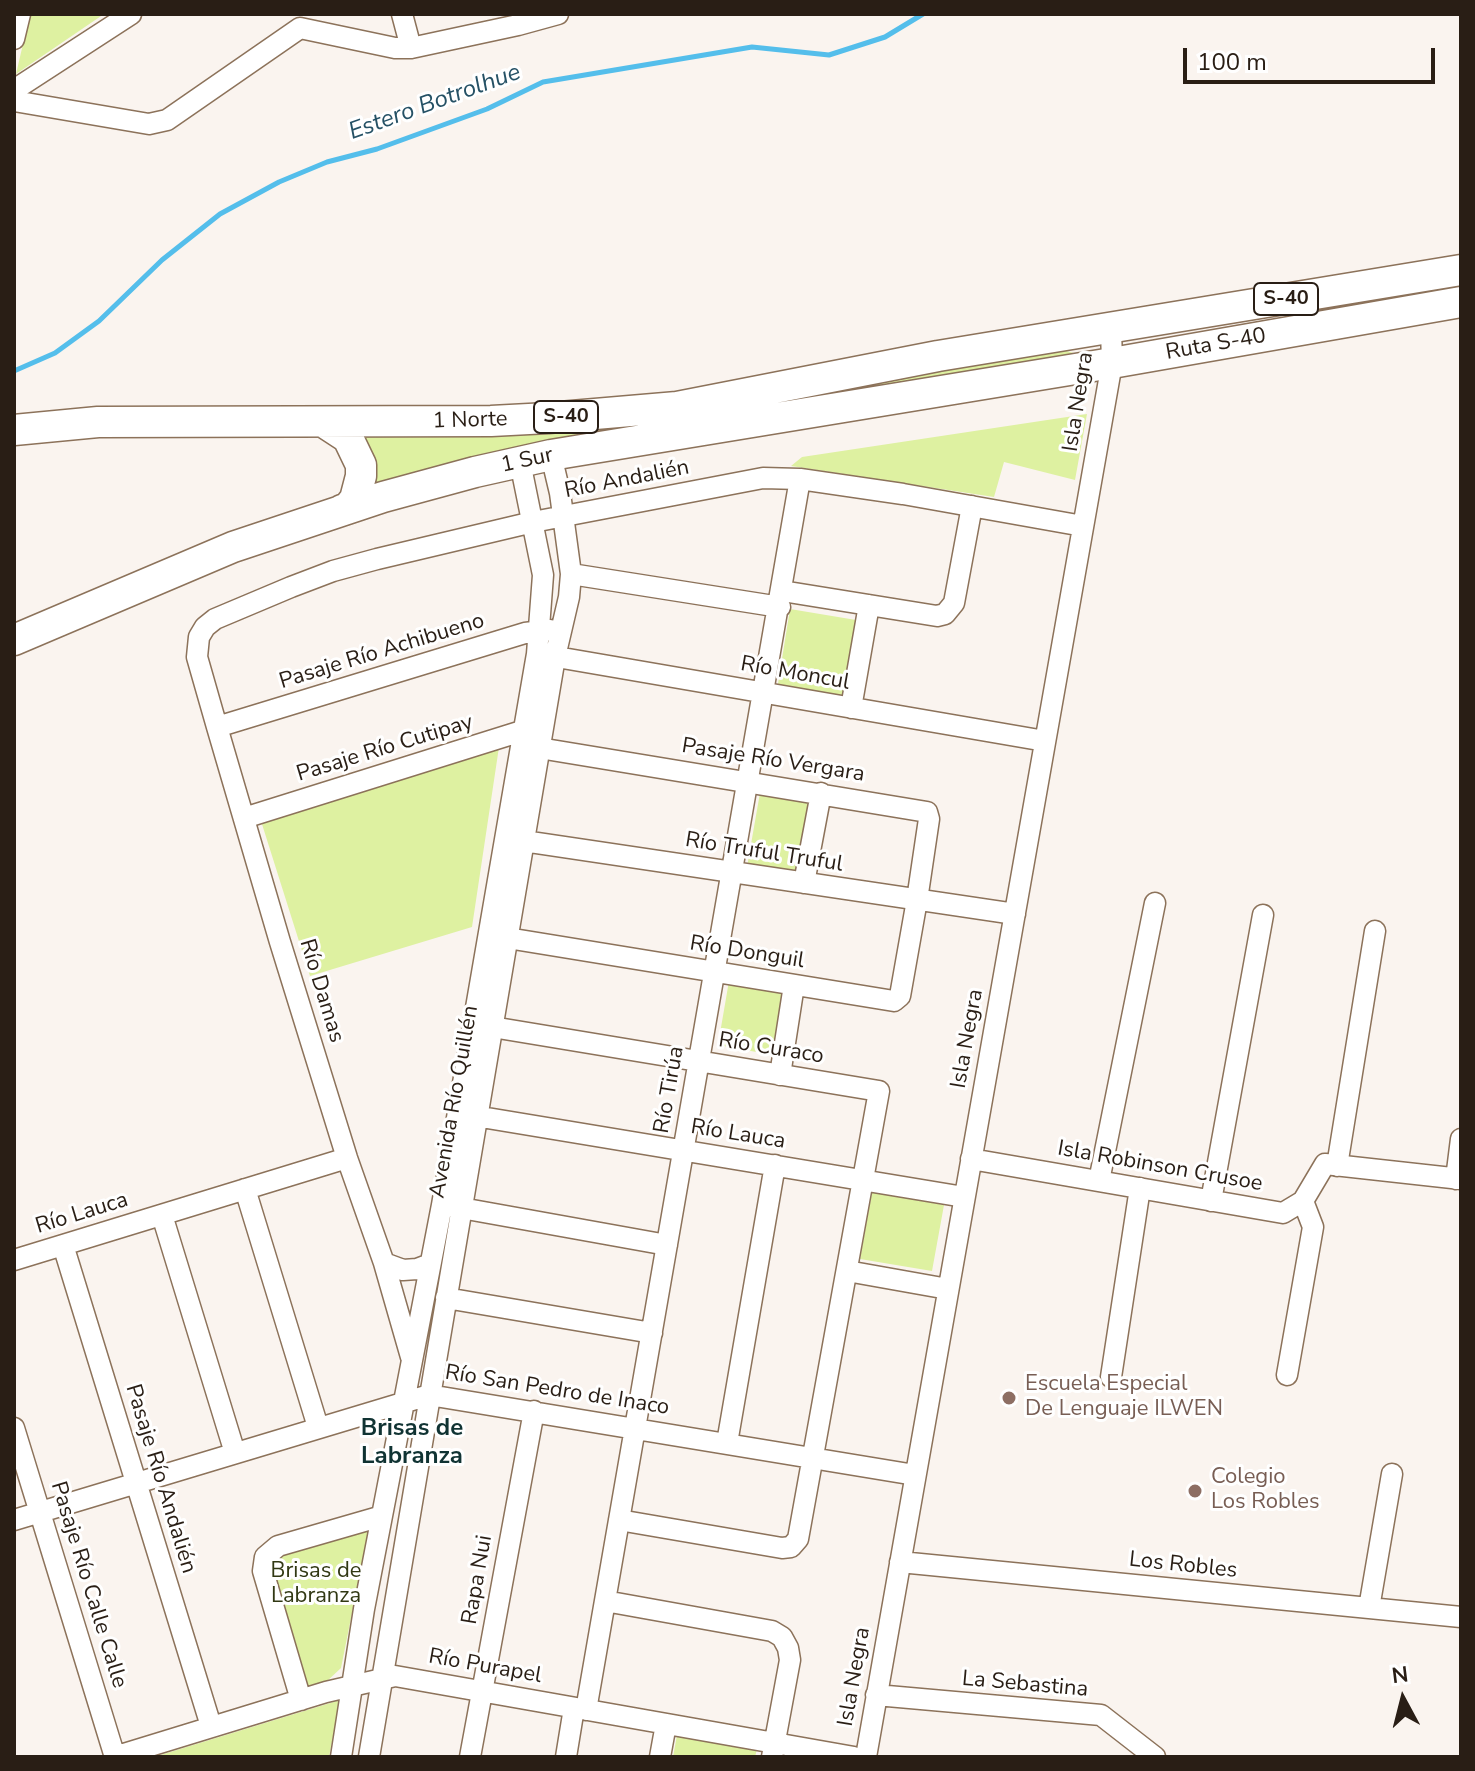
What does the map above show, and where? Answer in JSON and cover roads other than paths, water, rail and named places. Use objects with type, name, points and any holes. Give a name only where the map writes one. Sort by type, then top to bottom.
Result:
[{"type":"main road","name":"Ruta S-40","points":[[1111,329],[1461,270]]},
{"type":"main road","name":"Ruta S-40","points":[[1112,363],[1461,302]]},
{"type":"main road","name":"1 Norte","points":[[14,430],[98,422],[325,423],[548,418],[677,407],[938,356],[1111,329]]},
{"type":"main road","name":"1 Sur","points":[[14,640],[233,547],[425,484],[551,455],[1112,363]]},
{"type":"main road","points":[[325,423],[348,438],[361,465],[355,499],[342,510]]},
{"type":"street","points":[[14,39],[20,14]]},
{"type":"street","points":[[14,90],[131,14]]},
{"type":"street","points":[[402,14],[411,48]]},
{"type":"street","points":[[14,101],[149,124],[167,120],[298,21],[395,48],[411,48],[516,20],[558,14]]},
{"type":"street","name":"Isla Negra","points":[[866,1757],[1112,363],[1111,329]]},
{"type":"street","name":"Avenida Río Quillén","points":[[369,1757],[446,1298],[452,1207],[497,936],[546,656],[562,630],[571,574],[551,455]]},
{"type":"street","name":"Avenida Río Quillén","points":[[520,462],[543,575],[539,630],[546,656]]},
{"type":"street","name":"Río Andalién","points":[[199,637],[215,619],[333,571],[533,522],[763,478],[800,479],[1083,526]]},
{"type":"street","name":"Río Tirúa","points":[[566,1757],[605,1601],[800,479]]},
{"type":"street","points":[[571,574],[781,599],[869,605],[937,616],[945,614],[954,603],[972,506]]},
{"type":"street","points":[[851,708],[869,605]]},
{"type":"street","name":"Pasaje Río Achibueno","points":[[217,727],[539,630],[562,630]]},
{"type":"street","name":"Río Damas","points":[[199,637],[197,657],[217,727],[347,1158],[384,1263],[411,1357]]},
{"type":"street","name":"Río Moncul","points":[[546,656],[1045,741]]},
{"type":"street","name":"Pasaje Río Vergara","points":[[532,739],[927,812],[929,819],[917,900]]},
{"type":"street","name":"Pasaje Río Cutipay","points":[[244,818],[532,739]]},
{"type":"street","points":[[804,883],[821,793]]},
{"type":"street","name":"Río Truful Truful","points":[[515,840],[1015,914]]},
{"type":"street","name":"Río Donguil","points":[[497,936],[894,1001],[900,996],[917,900]]},
{"type":"street","points":[[1099,1181],[1155,903]]},
{"type":"street","points":[[1211,1201],[1263,915]]},
{"type":"street","points":[[1337,1166],[1375,931]]},
{"type":"street","points":[[780,1075],[794,985]]},
{"type":"street","name":"Río Curaco","points":[[482,1025],[879,1091],[863,1180]]},
{"type":"street","name":"Río Lauca","points":[[467,1115],[964,1197]]},
{"type":"street","points":[[1287,1375],[1313,1227],[1303,1201],[1325,1164],[1458,1179],[1461,1139]]},
{"type":"street","name":"Río Lauca","points":[[14,1260],[347,1158]]},
{"type":"street","name":"Isla Robinson Crusoe","points":[[971,1159],[1283,1213],[1303,1201]]},
{"type":"street","points":[[727,1443],[775,1165]]},
{"type":"street","points":[[619,1520],[787,1548],[798,1539],[863,1180]]},
{"type":"street","points":[[1111,1377],[1140,1188]]},
{"type":"street","points":[[245,1189],[318,1427]]},
{"type":"street","points":[[452,1207],[667,1245]]},
{"type":"street","name":"Avenida Río Quillén","points":[[341,1757],[411,1357],[430,1264],[452,1207]]},
{"type":"street","points":[[162,1215],[235,1453]]},
{"type":"street","name":"Pasaje Río Andalién","points":[[63,1245],[211,1726]]},
{"type":"street","points":[[384,1263],[403,1270],[430,1264]]},
{"type":"street","points":[[847,1271],[948,1289]]},
{"type":"street","points":[[446,1298],[652,1333]]},
{"type":"street","name":"Río San Pedro de Inaco","points":[[14,1520],[429,1395],[915,1475]]},
{"type":"street","name":"Rapa Nui","points":[[470,1757],[534,1411]]},
{"type":"street","name":"Pasaje Río Calle Calle","points":[[14,1428],[115,1757]]},
{"type":"street","points":[[1369,1608],[1392,1474]]},
{"type":"street","points":[[301,1700],[263,1571],[265,1557],[278,1546],[382,1516]]},
{"type":"street","name":"Los Robles","points":[[900,1562],[1461,1617]]},
{"type":"street","points":[[605,1601],[777,1633],[788,1648],[790,1660],[774,1750]]},
{"type":"street","name":"Río Purapel","points":[[115,1757],[211,1726],[382,1677],[395,1676],[666,1724],[774,1750],[854,1757]]},
{"type":"street","name":"La Sebastina","points":[[876,1695],[1101,1715],[1155,1757]]},
{"type":"street","points":[[660,1757],[666,1724]]},
{"type":"waterway","name":"Estero Botrolhue","points":[[14,371],[55,353],[99,321],[162,260],[220,214],[279,182],[327,162],[377,149],[487,109],[543,82],[752,47],[829,55],[885,37],[923,14]]},
{"type":"place","name":"Escuela Especial De Lenguaje ILWEN","points":[[1009,1398]]},
{"type":"place","name":"Colegio Los Robles","points":[[1195,1491]]},
{"type":"district","name":"Brisas de Labranza","points":[[412,1443]]}]
